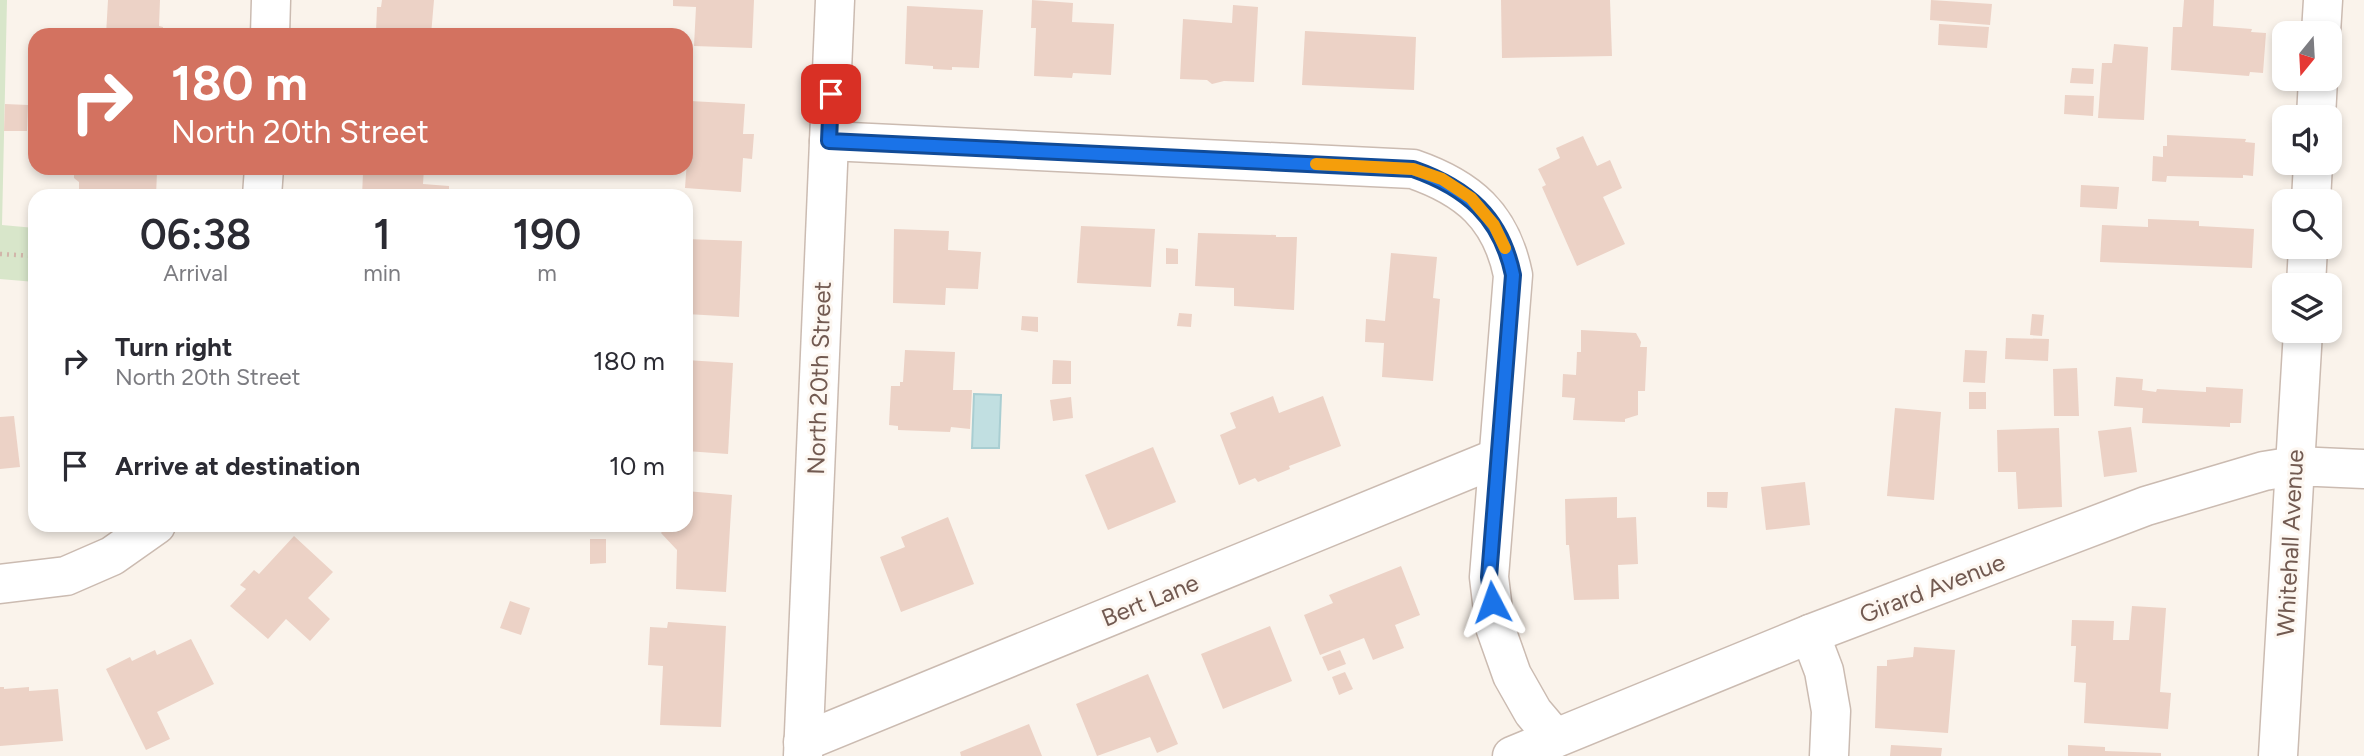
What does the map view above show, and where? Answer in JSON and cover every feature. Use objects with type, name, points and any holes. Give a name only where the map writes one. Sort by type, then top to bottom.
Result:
[{"type":"street","points":[[270,28],[271,0]]},
{"type":"street","name":"North 20th Street","points":[[803,749],[835,0]]},
{"type":"street","points":[[2322,21],[2323,0]]},
{"type":"street","points":[[829,141],[1413,169],[1442,179],[1471,198],[1494,225],[1510,258],[1513,275],[1489,577],[1495,627],[1512,675],[1533,712],[1555,738]]},
{"type":"street","name":"Whitehall Avenue","points":[[2278,756],[2302,343]]},
{"type":"street","name":"Bert Lane","points":[[803,749],[1497,458]]},
{"type":"street","name":"Girard Avenue","points":[[1512,756],[1810,634],[2146,506],[2264,471],[2295,466],[2364,469]]},
{"type":"street","points":[[0,584],[66,576],[112,556],[146,532]]},
{"type":"street","points":[[1810,634],[1824,671],[1831,711],[1829,756]]},
{"type":"path","points":[[0,254],[28,256]]},
{"type":"green space","points":[[0,0],[7,0],[2,225],[28,227],[28,281],[0,279]]},
{"type":"water","points":[[974,394],[1001,395],[999,448],[972,448]]},
{"type":"building","points":[[108,0],[160,0],[159,26],[163,28],[106,28]]},
{"type":"building","points":[[382,0],[434,0],[432,28],[376,28],[377,7],[381,7]]},
{"type":"building","points":[[673,0],[754,0],[752,48],[694,46],[696,7],[673,6]]},
{"type":"building","points":[[1032,0],[1073,3],[1072,22],[1114,24],[1111,75],[1073,73],[1072,78],[1034,76],[1036,28],[1031,28]]},
{"type":"building","points":[[1501,0],[1610,0],[1612,56],[1502,58]]},
{"type":"building","points":[[1931,0],[1992,4],[1990,25],[1930,20]]},
{"type":"building","points":[[2184,0],[2214,0],[2213,26],[2252,29],[2251,32],[2266,33],[2263,73],[2250,72],[2249,76],[2171,70],[2173,27],[2182,27]]},
{"type":"building","points":[[1233,5],[1258,7],[1254,82],[1224,81],[1212,84],[1207,80],[1180,79],[1183,19],[1232,23]]},
{"type":"building","points":[[907,6],[983,10],[979,68],[933,69],[933,66],[905,64]]},
{"type":"building","points":[[1939,24],[1989,27],[1987,48],[1938,45]]},
{"type":"building","points":[[1305,31],[1416,37],[1414,90],[1302,85]]},
{"type":"building","points":[[2114,44],[2148,47],[2144,120],[2098,118],[2102,63],[2112,63]]},
{"type":"building","points":[[2072,68],[2094,69],[2093,84],[2070,83]]},
{"type":"building","points":[[2065,95],[2094,96],[2093,116],[2064,114]]},
{"type":"building","points":[[693,101],[745,104],[743,134],[754,134],[752,159],[743,158],[741,192],[685,188],[686,175],[693,175]]},
{"type":"building","points":[[5,104],[28,105],[27,131],[4,131]]},
{"type":"building","points":[[2167,135],[2246,139],[2245,142],[2255,143],[2253,176],[2167,176],[2166,182],[2152,181],[2153,156],[2163,157]]},
{"type":"building","points":[[1583,136],[1597,166],[1610,160],[1622,188],[1603,197],[1625,244],[1577,266],[1542,187],[1546,185],[1538,169],[1560,158],[1556,148]]},
{"type":"building","points":[[74,175],[157,175],[156,189],[79,189],[79,182]]},
{"type":"building","points":[[363,175],[424,175],[423,184],[449,186],[449,189],[362,189]]},
{"type":"building","points":[[2081,185],[2119,187],[2117,209],[2080,207]]},
{"type":"building","points":[[2148,219],[2199,221],[2199,226],[2254,229],[2252,268],[2100,262],[2102,225],[2148,227]]},
{"type":"building","points":[[1081,226],[1155,229],[1151,287],[1077,283]]},
{"type":"building","points":[[894,229],[949,231],[948,250],[981,252],[978,289],[946,288],[945,305],[893,303]]},
{"type":"building","points":[[1198,233],[1297,237],[1294,310],[1234,306],[1234,288],[1195,286]]},
{"type":"building","points":[[693,239],[742,241],[739,317],[693,314]]},
{"type":"building","points":[[1166,248],[1178,249],[1178,264],[1166,264]]},
{"type":"building","points":[[1391,253],[1437,257],[1433,298],[1440,299],[1433,381],[1382,377],[1384,343],[1365,342],[1366,319],[1385,321]]},
{"type":"building","points":[[1179,313],[1192,314],[1191,327],[1177,326]]},
{"type":"building","points":[[2032,314],[2044,315],[2042,336],[2030,335]]},
{"type":"building","points":[[1022,316],[1038,317],[1038,332],[1021,330]]},
{"type":"building","points":[[1581,330],[1636,333],[1641,342],[1640,347],[1647,347],[1645,391],[1638,391],[1638,415],[1625,419],[1625,422],[1573,420],[1575,398],[1562,397],[1563,374],[1576,375],[1577,352],[1581,352]]},
{"type":"building","points":[[2006,338],[2049,339],[2048,361],[2005,359]]},
{"type":"building","points":[[905,350],[955,352],[953,390],[972,390],[970,429],[951,427],[950,432],[898,430],[898,426],[889,425],[891,386],[900,386],[900,382],[903,382]]},
{"type":"building","points":[[1965,350],[1987,351],[1985,383],[1963,382]]},
{"type":"building","points":[[693,360],[733,363],[728,454],[693,452]]},
{"type":"building","points":[[1053,360],[1071,361],[1071,384],[1052,384]]},
{"type":"building","points":[[2077,368],[2079,416],[2054,416],[2053,369]]},
{"type":"building","points":[[2116,377],[2143,379],[2142,390],[2156,392],[2157,389],[2206,392],[2206,387],[2243,389],[2241,423],[2230,423],[2230,427],[2142,423],[2143,408],[2114,406]]},
{"type":"building","points":[[1969,392],[1986,392],[1986,409],[1969,409]]},
{"type":"building","points":[[1273,396],[1279,413],[1323,396],[1341,446],[1289,466],[1290,469],[1258,482],[1255,478],[1239,485],[1220,435],[1236,428],[1230,413]]},
{"type":"building","points":[[1071,397],[1073,418],[1053,421],[1050,400]]},
{"type":"building","points":[[1895,408],[1941,412],[1934,500],[1887,496]]},
{"type":"building","points":[[14,416],[20,467],[0,469],[0,417]]},
{"type":"building","points":[[2131,427],[2137,472],[2104,477],[2098,431]]},
{"type":"building","points":[[2059,428],[2062,507],[2018,509],[2016,472],[1998,472],[1997,430]]},
{"type":"building","points":[[1153,447],[1176,502],[1108,530],[1085,475]]},
{"type":"building","points":[[1805,482],[1810,525],[1766,530],[1761,487]]},
{"type":"building","points":[[693,492],[732,495],[726,592],[676,589],[677,550],[661,533],[693,532]]},
{"type":"building","points":[[1707,492],[1728,492],[1727,508],[1707,507]]},
{"type":"building","points":[[1617,497],[1617,518],[1636,517],[1638,564],[1618,565],[1619,599],[1574,600],[1569,545],[1566,545],[1565,499]]},
{"type":"building","points":[[948,517],[974,584],[901,612],[880,557],[905,547],[901,537]]},
{"type":"building","points":[[294,536],[333,572],[308,598],[330,619],[310,641],[286,619],[268,639],[230,606],[246,589],[240,585],[254,570],[259,574]]},
{"type":"building","points":[[590,539],[606,539],[606,563],[590,564]]},
{"type":"building","points":[[1401,566],[1420,615],[1395,625],[1404,648],[1373,660],[1364,638],[1320,655],[1304,615],[1333,603],[1329,595]]},
{"type":"building","points":[[510,601],[530,608],[521,635],[500,628]]},
{"type":"building","points":[[2132,606],[2166,608],[2160,692],[2171,693],[2168,729],[2084,723],[2086,683],[2074,682],[2076,646],[2071,646],[2072,620],[2114,621],[2113,640],[2129,640]]},
{"type":"building","points":[[668,622],[726,626],[721,727],[660,725],[663,666],[648,665],[650,627],[667,628]]},
{"type":"building","points":[[1270,626],[1292,681],[1223,709],[1201,654]]},
{"type":"building","points":[[191,639],[214,684],[157,712],[170,739],[146,750],[106,669],[130,657],[132,661],[155,650],[157,655]]},
{"type":"building","points":[[1914,647],[1955,650],[1948,733],[1875,728],[1877,666],[1887,666],[1887,660],[1913,657]]},
{"type":"building","points":[[1340,650],[1346,664],[1328,671],[1322,657]]},
{"type":"building","points":[[1345,672],[1353,689],[1339,695],[1332,677]]},
{"type":"building","points":[[1148,674],[1178,744],[1157,753],[1150,737],[1097,756],[1076,704]]},
{"type":"building","points":[[0,687],[29,687],[29,691],[58,689],[63,741],[0,746]]},
{"type":"building","points":[[1029,724],[1042,756],[961,756],[960,752]]},
{"type":"building","points":[[1891,745],[1942,748],[1941,756],[1890,756]]},
{"type":"building","points":[[2068,745],[2105,747],[2105,751],[2161,753],[2161,756],[2068,756]]},
{"type":"slow traffic","points":[[1316,164],[1413,169],[1442,179],[1471,198],[1494,225],[1505,248]]},
{"type":"route","points":[[831,94],[829,141],[1413,169],[1442,179],[1471,198],[1494,225],[1510,258],[1513,275],[1489,577],[1492,602]]}]
